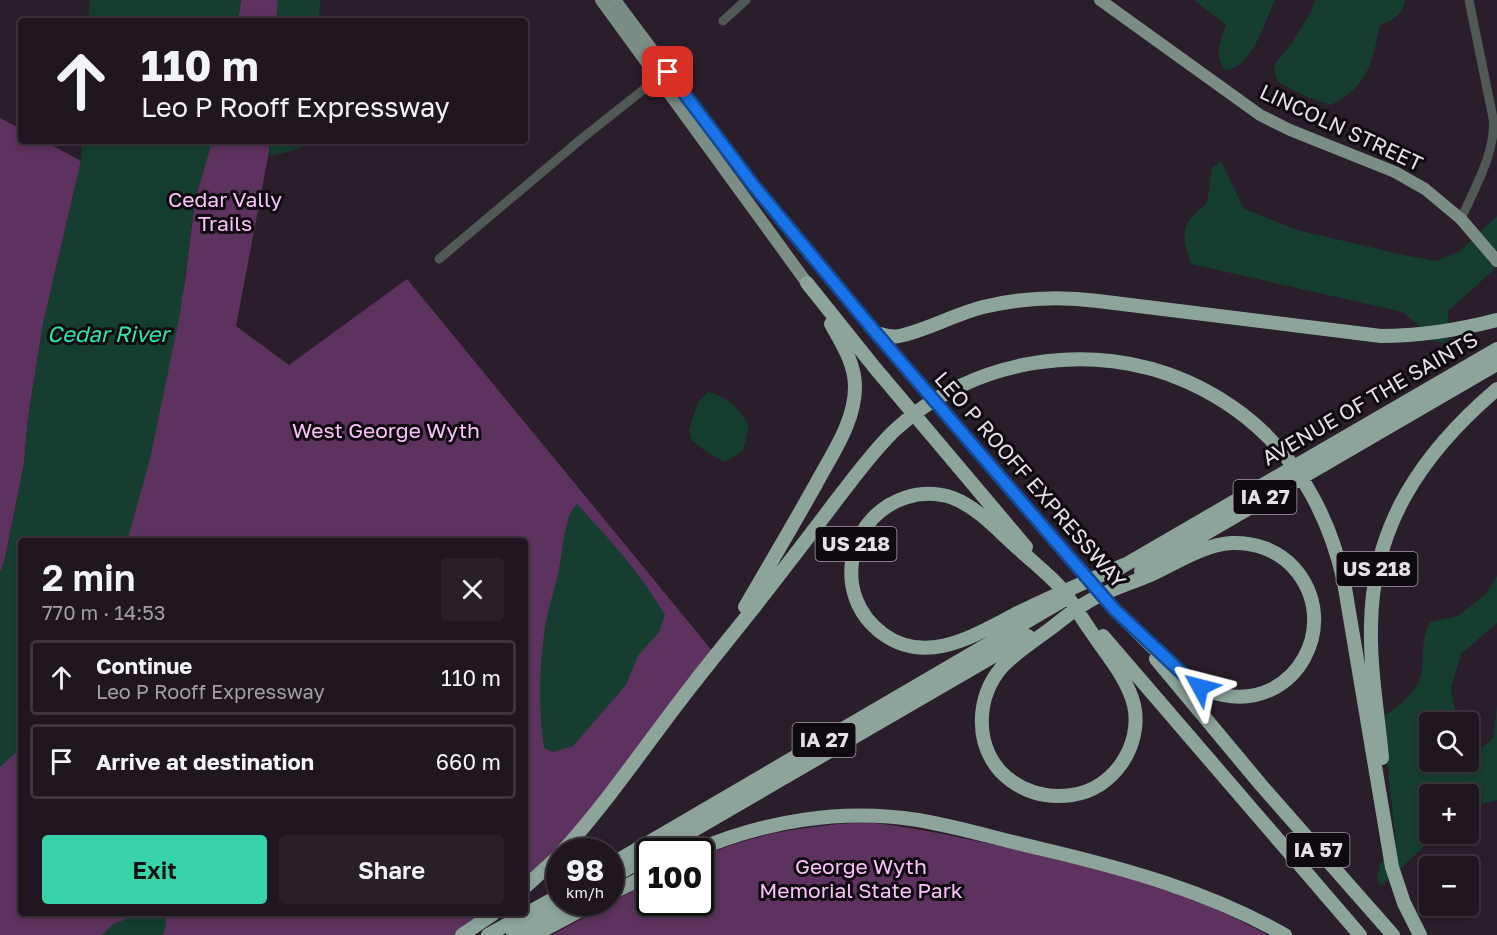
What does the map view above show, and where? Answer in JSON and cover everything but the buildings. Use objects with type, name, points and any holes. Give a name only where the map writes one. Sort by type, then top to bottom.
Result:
[{"type":"highway","points":[[807,283],[875,368],[1062,589],[1128,688],[1135,711],[1132,743],[1123,762],[1108,778],[1081,794],[1071,796],[1039,795],[1026,790],[1004,775],[987,750],[981,725],[983,702],[996,675],[1042,619],[1087,602],[1132,574],[1215,546],[1236,543],[1263,548],[1287,561],[1308,590],[1314,624],[1308,650],[1294,672],[1273,688],[1246,696],[1219,694],[1191,680],[1114,609]]},
{"type":"highway","points":[[694,683],[765,573],[850,416],[855,386],[849,357],[807,283]]},
{"type":"highway","points":[[876,333],[897,337],[984,307],[1015,301],[1055,298],[1098,301],[1361,335],[1422,335],[1473,327],[1497,320]]},
{"type":"highway","name":"LEO P ROOFF EXPRESSWAY","points":[[876,333],[1114,609],[1261,785],[1392,935]]},
{"type":"highway","name":"AVENUE OF THE SAINTS","points":[[624,857],[1042,619],[1132,574],[1394,416],[1497,349]]},
{"type":"highway","points":[[574,838],[887,438],[921,409],[965,383],[1003,370],[1042,361],[1084,359],[1120,362],[1161,372],[1200,387],[1239,412],[1271,440],[1296,469],[1319,505],[1338,554],[1350,610],[1388,847]]},
{"type":"highway","name":"AVENUE OF THE SAINTS","points":[[1394,416],[1497,364]]},
{"type":"highway","name":"US 218","points":[[1420,935],[1404,903],[1388,847],[1371,648],[1372,602],[1379,559],[1392,522],[1415,477],[1441,443],[1497,388]]},
{"type":"highway","name":"US 218","points":[[1042,619],[954,644],[932,648],[904,645],[873,626],[859,607],[851,577],[859,537],[871,519],[890,504],[911,495],[947,496],[970,506],[1062,589],[1359,933]]},
{"type":"highway","name":"AVENUE OF THE SAINTS","points":[[679,838],[1042,619]]},
{"type":"highway","points":[[714,843],[776,824],[825,818],[879,816],[918,820],[1107,864],[1147,876],[1221,903],[1285,935]]},
{"type":"highway","points":[[528,884],[546,867]]},
{"type":"highway","points":[[528,912],[546,902]]},
{"type":"highway","points":[[513,935],[546,915]]},
{"type":"highway","points":[[462,935],[490,916]]},
{"type":"highway","points":[[488,935],[521,916]]},
{"type":"highway","points":[[534,935],[570,916]]},
{"type":"main road","points":[[601,0],[663,75]]},
{"type":"main road","points":[[615,0],[663,75],[807,283]]},
{"type":"main road","name":"LINCOLN STREET","points":[[1100,0],[1260,115],[1290,130],[1410,180],[1439,199],[1465,223],[1497,261]]},
{"type":"main road","name":"LEO P ROOFF EXPRESSWAY","points":[[663,75],[876,333]]},
{"type":"street","points":[[723,21],[746,0]]},
{"type":"street","points":[[1465,223],[1494,134],[1493,118],[1469,0]]},
{"type":"street","points":[[439,259],[663,75]]},
{"type":"green space","points":[[241,0],[298,0],[295,18],[238,18]]},
{"type":"green space","points":[[0,118],[18,127],[18,144],[50,144],[81,161],[43,324],[28,418],[24,464],[4,563],[0,572]]},
{"type":"green space","name":"West George Wyth","points":[[211,144],[270,144],[236,326],[289,365],[407,279],[714,653],[620,780],[568,838],[546,838],[546,863],[528,883],[528,538],[106,538],[184,288],[195,200]]},
{"type":"green space","points":[[18,712],[18,916],[488,916],[460,935],[0,935],[0,741]]},
{"type":"green space","name":"George Wyth Memorial State Park","points":[[865,822],[904,827],[1070,862],[1156,885],[1227,914],[1268,935],[552,935],[587,916],[624,916],[624,896],[636,889],[636,916],[714,916],[714,852],[761,836]]},
{"type":"water","points":[[90,0],[241,0],[238,18],[88,18]]},
{"type":"water","points":[[278,0],[320,0],[319,18],[276,18]]},
{"type":"water","points":[[1194,0],[1275,0],[1250,53],[1235,67],[1225,70],[1219,53],[1226,25]]},
{"type":"water","points":[[1315,0],[1405,0],[1397,16],[1380,25],[1371,62],[1361,81],[1344,97],[1331,105],[1305,96],[1278,82],[1274,71],[1276,62],[1290,46],[1310,14]]},
{"type":"water","name":"Cedar River","points":[[82,144],[211,144],[195,200],[180,314],[150,459],[128,538],[18,538],[18,751],[0,767],[0,573],[24,464],[28,418],[43,324],[81,161]]},
{"type":"water","points":[[268,144],[303,144],[299,149],[270,156]]},
{"type":"water","points":[[1221,161],[1244,209],[1297,230],[1404,255],[1436,261],[1460,251],[1497,216],[1497,267],[1448,311],[1449,344],[1434,341],[1403,312],[1191,264],[1185,244],[1185,230],[1192,217],[1207,203],[1212,168]]},
{"type":"water","points":[[708,392],[733,404],[749,426],[743,451],[725,462],[692,441],[689,430],[698,402]]},
{"type":"water","points":[[577,504],[624,557],[646,585],[665,615],[659,632],[638,656],[626,685],[573,746],[553,752],[544,748],[542,733],[541,658],[546,621],[567,525]]},
{"type":"water","points":[[1497,576],[1497,623],[1461,654],[1451,688],[1455,712],[1419,712],[1419,772],[1479,772],[1479,750],[1493,738],[1497,705],[1497,800],[1479,804],[1479,784],[1419,784],[1419,844],[1427,844],[1382,885],[1377,880],[1380,864],[1396,845],[1384,732],[1385,715],[1403,701],[1418,683],[1422,669],[1424,640],[1430,622],[1458,616],[1486,594]]},
{"type":"water","points":[[165,916],[166,926],[163,935],[102,935],[112,925],[130,917]]},
{"type":"route","points":[[668,72],[754,186],[960,432],[1114,609],[1200,687]]},
{"type":"park label","name":"Cedar Vally Trails","points":[[225,212]]}]
